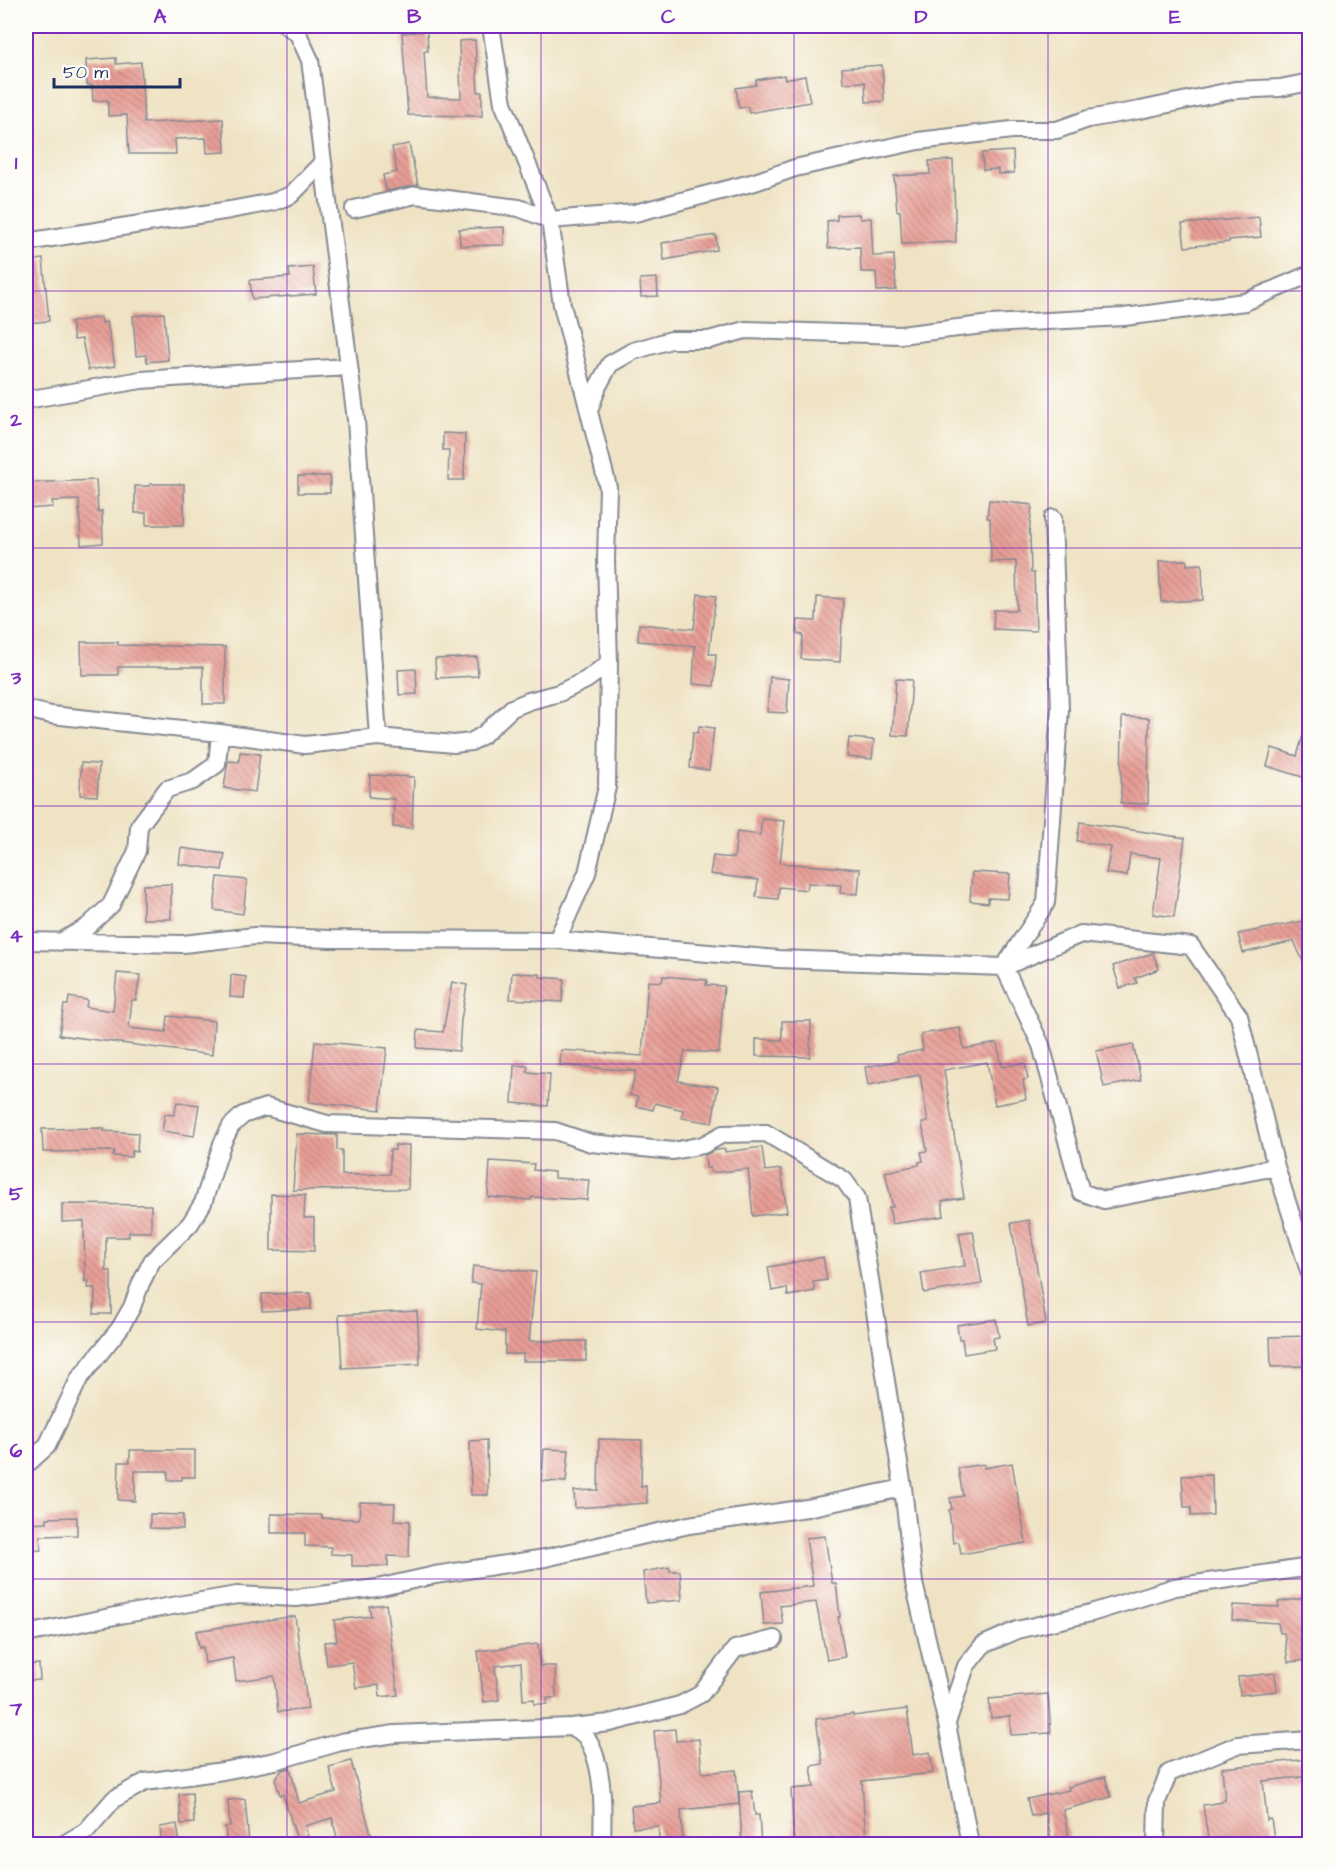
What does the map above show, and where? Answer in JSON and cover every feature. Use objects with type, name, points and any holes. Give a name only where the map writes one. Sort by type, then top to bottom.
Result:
[{"type":"street","points":[[287,26],[298,34],[310,60],[356,420],[378,737]]},
{"type":"street","points":[[491,26],[503,103],[550,220],[562,305],[590,408],[608,487],[607,788],[587,873],[557,940]]},
{"type":"street","points":[[354,208],[416,195],[519,208],[550,220],[635,213],[755,182],[795,168],[918,141],[1012,130],[1058,130],[1088,119],[1235,90],[1280,88],[1310,82]]},
{"type":"street","points":[[26,242],[273,202],[291,195],[323,162]]},
{"type":"street","points":[[590,408],[598,386],[610,364],[633,351],[671,340],[710,340],[745,330],[900,335],[991,324],[1124,317],[1245,302],[1310,274]]},
{"type":"street","points":[[26,400],[141,380],[348,367]]},
{"type":"street","points":[[1004,967],[1046,903],[1060,708],[1053,518]]},
{"type":"street","points":[[26,709],[51,716],[220,733],[305,745],[378,737],[454,744],[471,742],[483,735],[512,708],[559,693],[586,680],[609,663]]},
{"type":"street","points":[[62,941],[87,927],[111,905],[137,850],[139,826],[166,789],[193,781],[217,764],[220,733]]},
{"type":"street","points":[[26,940],[183,944],[255,936],[330,939],[557,940],[778,959],[1004,967],[1081,934],[1191,946],[1239,1016],[1276,1167],[1310,1274]]},
{"type":"street","points":[[1004,967],[1041,1045],[1081,1192],[1104,1200],[1276,1167]]},
{"type":"street","points":[[26,1465],[47,1446],[79,1379],[120,1328],[153,1261],[190,1224],[203,1203],[222,1144],[231,1126],[243,1115],[266,1107],[327,1124],[555,1131],[591,1143],[673,1151],[703,1145],[723,1134],[766,1134],[844,1180],[857,1198],[903,1488],[914,1583],[947,1724],[970,1845]]},
{"type":"street","points":[[26,1634],[237,1595],[296,1598],[377,1588],[435,1575],[545,1558],[689,1525],[807,1508],[903,1488]]},
{"type":"street","points":[[947,1724],[966,1666],[983,1645],[1017,1630],[1091,1613],[1175,1587],[1310,1567]]},
{"type":"street","points":[[64,1845],[86,1831],[114,1799],[145,1782],[223,1771],[275,1761],[341,1742],[395,1734],[571,1727],[609,1723],[680,1706],[701,1694],[735,1649],[774,1639]]},
{"type":"street","points":[[571,1727],[586,1736],[596,1761],[603,1802],[602,1845]]},
{"type":"street","points":[[1156,1845],[1156,1801],[1169,1773],[1237,1745],[1310,1740]]},
{"type":"building","points":[[427,31],[428,51],[424,51],[427,97],[461,98],[459,41],[475,40],[478,92],[482,92],[482,116],[408,115],[402,33]]},
{"type":"building","points":[[116,58],[116,64],[141,62],[144,123],[223,119],[225,152],[207,153],[206,138],[175,139],[176,154],[129,154],[127,115],[108,116],[108,100],[93,101],[92,85],[87,85],[86,60]]},
{"type":"building","points":[[882,65],[884,101],[866,102],[865,82],[843,83],[842,68]]},
{"type":"building","points":[[784,75],[785,80],[805,76],[810,102],[749,113],[748,107],[739,108],[736,88],[756,85],[756,80]]},
{"type":"building","points":[[409,144],[418,185],[386,191],[383,175],[397,172],[392,147]]},
{"type":"building","points":[[1013,151],[1014,173],[998,174],[998,169],[983,170],[982,153]]},
{"type":"building","points":[[953,160],[956,242],[902,244],[900,211],[897,211],[894,176],[930,174],[929,161]]},
{"type":"building","points":[[859,214],[860,219],[871,218],[873,256],[894,255],[896,290],[877,291],[876,272],[861,272],[860,247],[828,248],[827,221],[837,220],[837,215]]},
{"type":"building","points":[[1259,217],[1261,237],[1185,247],[1182,224]]},
{"type":"building","points":[[504,227],[504,245],[460,246],[459,229]]},
{"type":"building","points":[[716,235],[717,250],[664,260],[662,243]]},
{"type":"building","points":[[43,259],[49,321],[26,323],[26,261]]},
{"type":"building","points":[[313,267],[316,294],[252,299],[250,280],[290,277],[289,269]]},
{"type":"building","points":[[657,278],[658,296],[641,297],[640,279]]},
{"type":"building","points":[[164,313],[168,360],[147,362],[146,355],[136,356],[133,316]]},
{"type":"building","points":[[101,317],[102,323],[107,322],[115,366],[88,370],[82,339],[74,340],[71,322]]},
{"type":"building","points":[[443,433],[465,434],[464,480],[448,480],[449,450],[443,450]]},
{"type":"building","points":[[298,476],[330,476],[330,493],[298,493]]},
{"type":"building","points":[[96,480],[98,512],[102,511],[103,543],[81,545],[79,500],[52,501],[53,507],[26,509],[26,483]]},
{"type":"building","points":[[150,484],[184,484],[184,525],[146,525],[146,513],[135,513],[135,486],[150,486]]},
{"type":"building","points":[[989,500],[1032,505],[1029,535],[1031,573],[1034,573],[1036,631],[993,629],[994,610],[1017,610],[1016,561],[991,562],[990,518],[987,518]]},
{"type":"building","points":[[1187,560],[1187,565],[1202,564],[1203,600],[1161,602],[1159,561]]},
{"type":"building","points":[[698,594],[716,596],[709,654],[716,654],[714,686],[693,684],[695,646],[638,641],[639,624],[694,629]]},
{"type":"building","points":[[817,597],[843,599],[840,662],[801,659],[803,635],[797,634],[798,620],[816,621]]},
{"type":"building","points":[[81,642],[225,647],[225,704],[203,704],[203,667],[118,667],[118,675],[82,675]]},
{"type":"building","points":[[477,657],[478,676],[436,678],[435,659]]},
{"type":"building","points":[[416,669],[417,694],[399,695],[398,670]]},
{"type":"building","points":[[770,677],[789,679],[787,713],[767,712]]},
{"type":"building","points":[[896,679],[912,680],[908,736],[892,735]]},
{"type":"building","points":[[1122,717],[1149,718],[1148,804],[1121,803]]},
{"type":"building","points":[[1306,725],[1310,725],[1310,768],[1306,778],[1267,766],[1272,748],[1297,756]]},
{"type":"building","points":[[699,726],[714,728],[709,770],[690,768],[693,732],[698,733]]},
{"type":"building","points":[[849,738],[874,740],[872,759],[847,757]]},
{"type":"building","points":[[240,752],[260,754],[255,792],[224,788],[228,761],[239,762]]},
{"type":"building","points":[[81,763],[99,764],[97,796],[80,795]]},
{"type":"building","points":[[370,775],[414,777],[412,828],[393,827],[394,799],[369,797]]},
{"type":"building","points":[[762,819],[785,821],[780,863],[860,869],[858,894],[840,893],[841,885],[808,883],[807,890],[779,887],[778,899],[756,897],[758,880],[710,874],[713,856],[734,858],[737,832],[760,835]]},
{"type":"building","points":[[1080,822],[1185,838],[1174,917],[1153,914],[1161,858],[1130,854],[1127,876],[1106,873],[1111,847],[1077,841]]},
{"type":"building","points":[[181,848],[225,854],[222,870],[179,864]]},
{"type":"building","points":[[972,872],[1010,874],[1008,899],[988,898],[988,903],[970,901]]},
{"type":"building","points":[[218,877],[247,880],[243,914],[214,910]]},
{"type":"building","points":[[171,884],[171,919],[143,919],[143,885]]},
{"type":"building","points":[[1304,921],[1310,933],[1310,977],[1294,941],[1243,953],[1238,934]]},
{"type":"building","points":[[1153,953],[1159,969],[1135,978],[1137,983],[1120,988],[1113,966]]},
{"type":"building","points":[[117,973],[140,975],[136,1000],[132,1000],[129,1028],[166,1032],[168,1016],[214,1021],[212,1055],[59,1035],[64,1005],[68,1005],[69,997],[87,1000],[86,1007],[113,1011]]},
{"type":"building","points":[[512,973],[540,974],[540,977],[564,979],[562,1002],[510,999]]},
{"type":"building","points":[[231,975],[246,977],[244,998],[230,997]]},
{"type":"building","points":[[663,976],[707,980],[706,985],[724,986],[719,1053],[685,1051],[678,1081],[718,1087],[712,1123],[682,1118],[683,1110],[655,1103],[653,1110],[636,1106],[638,1097],[630,1095],[636,1071],[560,1065],[561,1050],[642,1056],[648,981],[662,982]]},
{"type":"building","points":[[452,982],[467,985],[459,1051],[417,1048],[418,1030],[443,1032]]},
{"type":"building","points":[[782,1021],[811,1021],[810,1057],[756,1056],[756,1039],[782,1040]]},
{"type":"building","points":[[960,1028],[964,1049],[997,1043],[1002,1067],[1025,1063],[1028,1079],[1023,1080],[1026,1099],[995,1105],[987,1062],[944,1070],[964,1198],[942,1201],[944,1216],[892,1224],[889,1207],[893,1207],[885,1172],[919,1165],[919,1162],[923,1161],[921,1152],[927,1151],[922,1123],[928,1122],[920,1075],[868,1085],[865,1067],[898,1061],[897,1055],[923,1050],[921,1034]]},
{"type":"building","points":[[315,1041],[387,1048],[380,1110],[309,1102]]},
{"type":"building","points":[[1133,1044],[1141,1080],[1104,1087],[1096,1051]]},
{"type":"building","points":[[514,1065],[528,1066],[527,1072],[550,1074],[548,1106],[512,1103]]},
{"type":"building","points":[[177,1102],[199,1105],[194,1136],[162,1131],[165,1114],[174,1115]]},
{"type":"building","points":[[104,1128],[104,1131],[138,1133],[137,1152],[132,1151],[131,1157],[113,1156],[114,1151],[43,1152],[42,1129]]},
{"type":"building","points":[[297,1134],[337,1135],[337,1150],[342,1150],[342,1175],[390,1174],[390,1150],[395,1150],[395,1145],[409,1145],[408,1189],[293,1190]]},
{"type":"building","points":[[762,1147],[765,1171],[781,1169],[787,1212],[753,1216],[748,1169],[711,1173],[710,1168],[706,1168],[705,1155],[716,1150],[725,1149],[725,1152]]},
{"type":"building","points":[[490,1161],[534,1164],[533,1170],[554,1172],[554,1178],[589,1180],[587,1200],[488,1197]]},
{"type":"building","points":[[271,1194],[305,1195],[304,1218],[314,1218],[314,1251],[271,1250]]},
{"type":"building","points":[[62,1204],[151,1205],[151,1232],[129,1232],[129,1237],[106,1237],[106,1271],[111,1271],[111,1314],[94,1314],[95,1288],[88,1288],[89,1281],[85,1281],[84,1221],[62,1222]]},
{"type":"building","points":[[1029,1220],[1046,1323],[1028,1326],[1011,1223]]},
{"type":"building","points":[[973,1231],[982,1284],[924,1293],[921,1273],[965,1266],[959,1233]]},
{"type":"building","points":[[823,1257],[827,1280],[813,1282],[815,1291],[788,1296],[787,1288],[772,1291],[768,1267]]},
{"type":"building","points":[[473,1266],[536,1272],[529,1341],[586,1341],[586,1361],[523,1361],[523,1354],[505,1354],[505,1332],[477,1329],[481,1284],[471,1283]]},
{"type":"building","points":[[311,1293],[311,1309],[262,1311],[262,1294]]},
{"type":"building","points":[[417,1311],[420,1364],[342,1368],[339,1315]]},
{"type":"building","points":[[996,1319],[999,1337],[993,1338],[995,1349],[964,1354],[957,1325]]},
{"type":"building","points":[[1309,1336],[1309,1366],[1271,1367],[1270,1337]]},
{"type":"building","points":[[599,1439],[642,1440],[641,1487],[646,1486],[647,1503],[575,1508],[574,1491],[598,1490]]},
{"type":"building","points":[[487,1440],[488,1495],[471,1495],[470,1441]]},
{"type":"building","points":[[544,1449],[569,1450],[566,1482],[542,1481]]},
{"type":"building","points":[[130,1450],[195,1450],[195,1477],[168,1480],[168,1471],[135,1471],[135,1501],[118,1500],[119,1462],[130,1462]]},
{"type":"building","points":[[1012,1463],[1026,1543],[961,1554],[959,1542],[953,1543],[949,1510],[952,1509],[950,1498],[963,1496],[958,1468],[984,1464],[984,1468]]},
{"type":"building","points":[[1212,1475],[1213,1515],[1191,1516],[1191,1507],[1184,1507],[1182,1476]]},
{"type":"building","points":[[360,1502],[395,1503],[394,1520],[410,1521],[409,1557],[388,1556],[388,1566],[352,1566],[352,1555],[331,1554],[331,1547],[305,1546],[305,1533],[271,1533],[271,1514],[322,1515],[322,1518],[359,1519]]},
{"type":"building","points":[[150,1514],[183,1515],[183,1529],[150,1528]]},
{"type":"building","points":[[77,1517],[77,1535],[40,1536],[41,1550],[26,1551],[26,1523],[47,1522],[47,1518]]},
{"type":"building","points":[[825,1536],[832,1583],[836,1583],[840,1617],[838,1617],[845,1657],[827,1660],[816,1602],[780,1606],[783,1624],[764,1625],[761,1592],[813,1586],[806,1538]]},
{"type":"building","points":[[669,1567],[670,1571],[680,1571],[682,1600],[646,1603],[643,1572]]},
{"type":"building","points":[[1310,1597],[1310,1660],[1288,1662],[1284,1633],[1280,1633],[1278,1623],[1232,1620],[1233,1605],[1279,1607],[1278,1602]]},
{"type":"building","points":[[386,1604],[398,1695],[380,1697],[379,1685],[356,1688],[352,1662],[327,1665],[324,1642],[337,1641],[334,1620],[371,1616],[369,1606]]},
{"type":"building","points":[[295,1616],[308,1709],[278,1712],[274,1676],[236,1681],[233,1658],[205,1663],[203,1647],[199,1648],[196,1631]]},
{"type":"building","points":[[538,1644],[540,1666],[555,1666],[556,1698],[547,1698],[547,1704],[534,1704],[534,1699],[523,1700],[521,1663],[495,1666],[499,1700],[484,1702],[478,1651]]},
{"type":"building","points":[[39,1664],[40,1680],[26,1681],[26,1665]]},
{"type":"building","points":[[1275,1673],[1277,1691],[1240,1695],[1238,1677]]},
{"type":"building","points":[[1048,1694],[1051,1733],[1011,1735],[1010,1716],[991,1718],[989,1699]]},
{"type":"building","points":[[907,1709],[913,1755],[930,1752],[933,1773],[862,1781],[866,1843],[794,1845],[791,1789],[814,1787],[811,1766],[823,1764],[816,1719]]},
{"type":"building","points":[[675,1729],[676,1741],[699,1739],[702,1773],[736,1770],[739,1804],[681,1810],[683,1845],[660,1845],[658,1826],[633,1828],[631,1806],[661,1803],[654,1731]]},
{"type":"building","points":[[1310,1759],[1310,1776],[1263,1781],[1267,1820],[1271,1819],[1275,1845],[1257,1845],[1256,1840],[1209,1845],[1203,1805],[1225,1800],[1222,1768]]},
{"type":"building","points":[[351,1761],[374,1845],[343,1845],[342,1840],[338,1841],[332,1818],[305,1826],[308,1837],[297,1840],[283,1794],[280,1795],[275,1779],[282,1770],[290,1768],[299,1803],[336,1792],[329,1767]]},
{"type":"building","points":[[1105,1777],[1111,1797],[1063,1810],[1071,1845],[1052,1845],[1046,1813],[1031,1816],[1027,1799],[1069,1790],[1068,1787]]},
{"type":"building","points":[[752,1791],[755,1815],[759,1815],[761,1845],[742,1845],[739,1792]]},
{"type":"building","points":[[192,1793],[194,1823],[181,1824],[179,1794]]},
{"type":"building","points":[[245,1799],[249,1843],[227,1845],[225,1827],[230,1826],[228,1800]]},
{"type":"building","points":[[177,1824],[180,1845],[162,1845],[160,1827]]}]
